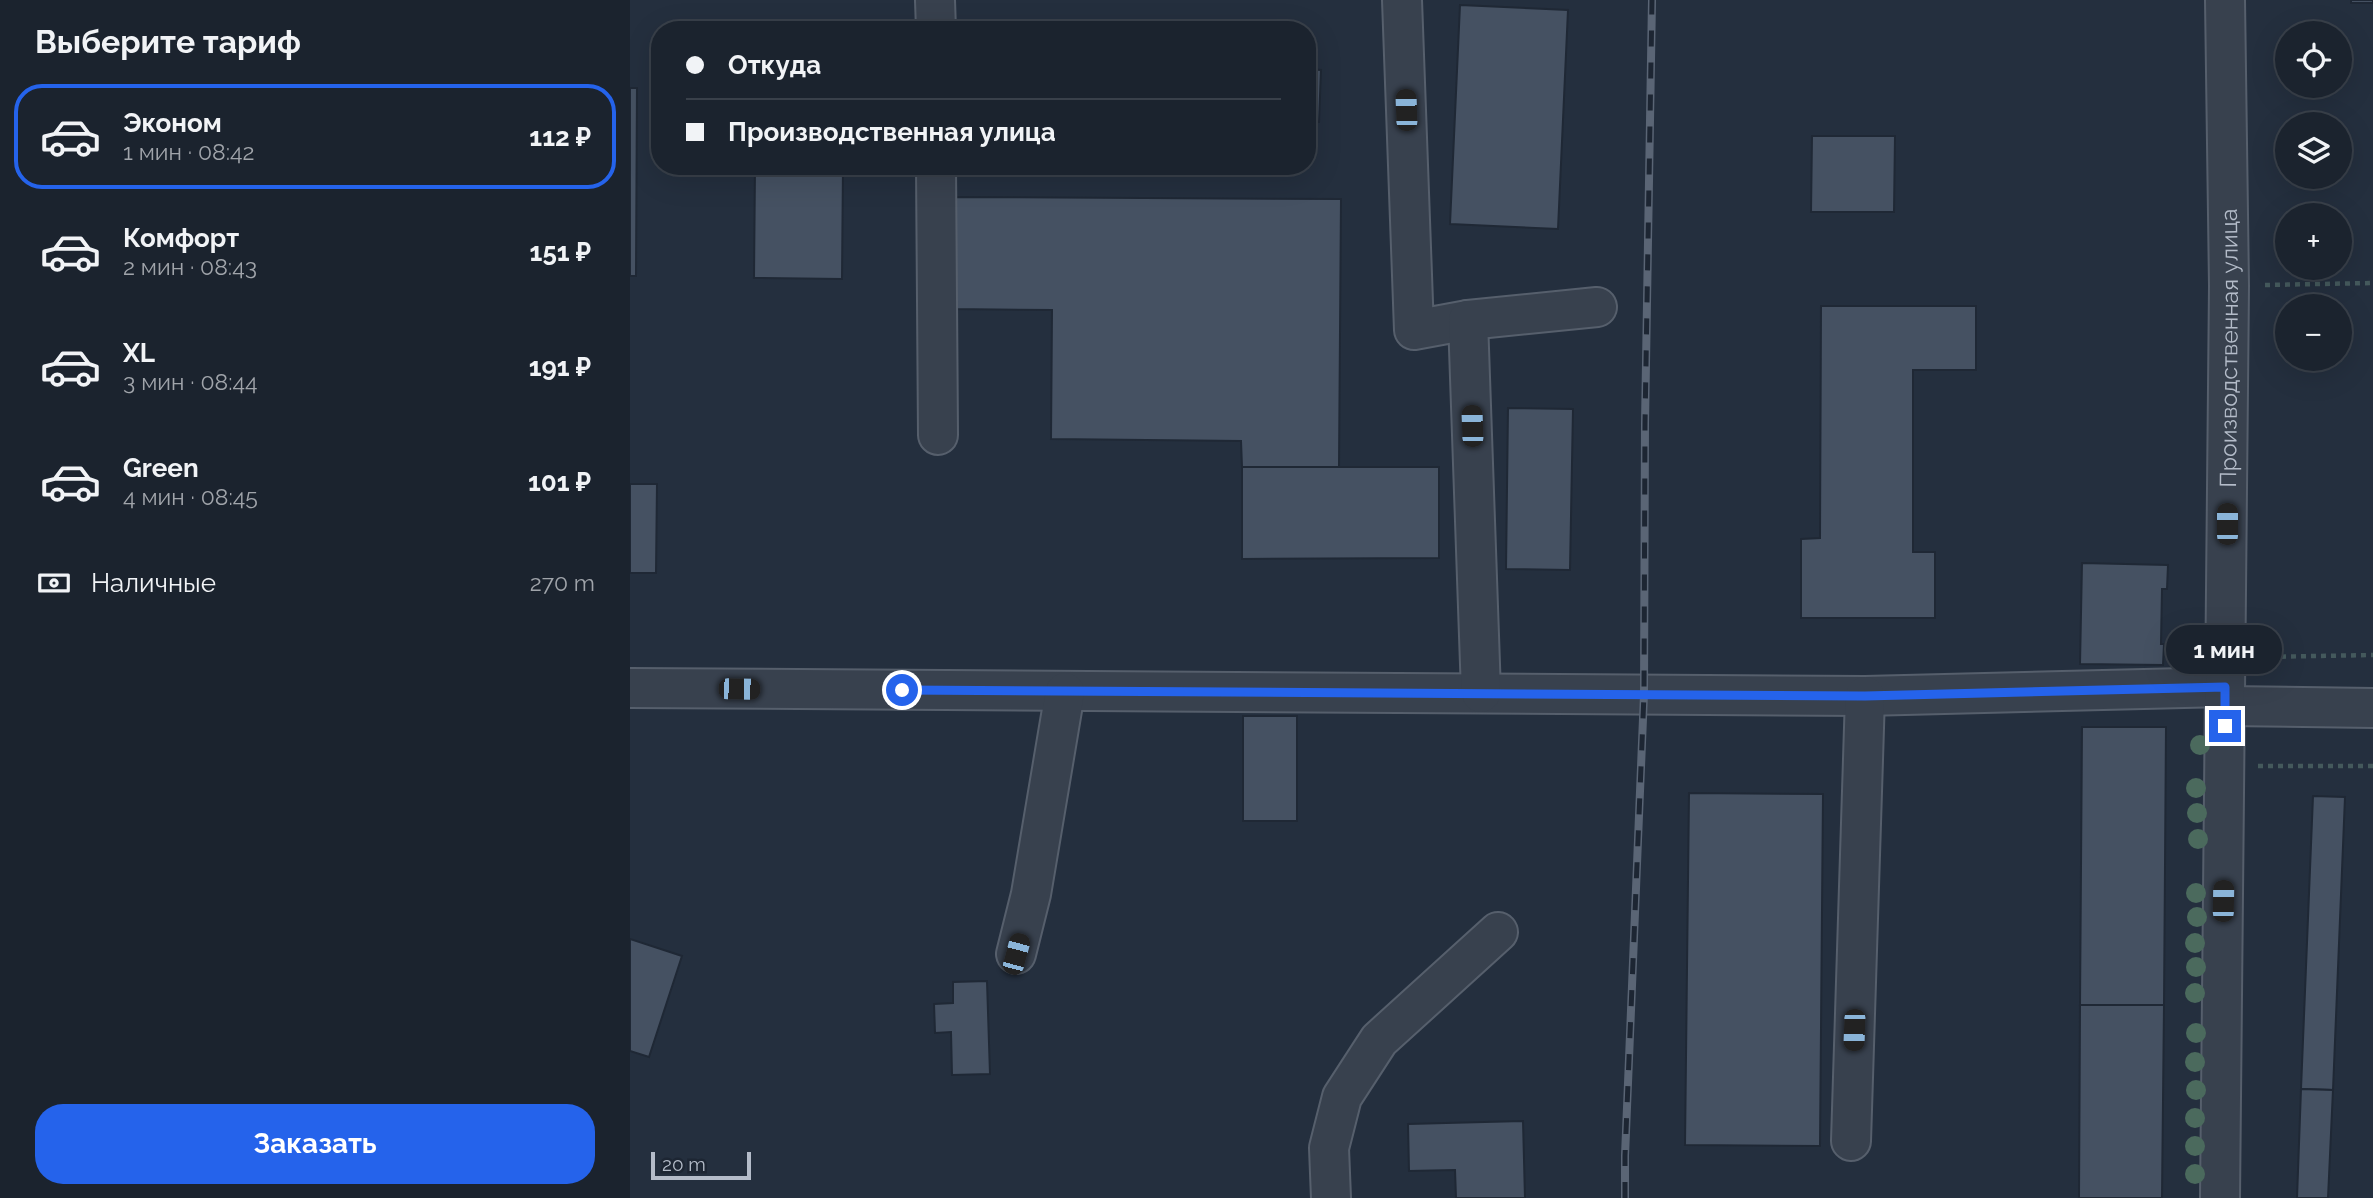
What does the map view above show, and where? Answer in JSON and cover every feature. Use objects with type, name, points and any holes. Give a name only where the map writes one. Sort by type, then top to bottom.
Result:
[{"type":"street","points":[[936,0],[936,21]]},
{"type":"street","points":[[1402,0],[1414,330],[1468,320],[1597,307]]},
{"type":"street","name":"Производственная улица","points":[[2220,1198],[2229,286],[2225,0]]},
{"type":"street","points":[[936,175],[938,435]]},
{"type":"street","points":[[1468,320],[1481,693]]},
{"type":"street","points":[[630,688],[1865,696],[2225,683],[2373,708]]},
{"type":"street","points":[[1016,954],[1031,894],[1065,692]]},
{"type":"street","points":[[1851,1141],[1865,696]]},
{"type":"street","points":[[1331,1198],[1329,1148],[1342,1097],[1379,1040],[1498,932]]},
{"type":"path","points":[[2229,286],[2373,284]]},
{"type":"path","points":[[2225,683],[2373,655]]},
{"type":"path","points":[[2224,766],[2373,766]]},
{"type":"building","points":[[2351,0],[2373,0],[2373,3],[2351,3]]},
{"type":"building","points":[[1460,5],[1568,10],[1558,229],[1450,224]]},
{"type":"building","points":[[1316,70],[1321,70],[1319,122],[1316,122]]},
{"type":"building","points":[[630,88],[637,88],[636,276],[630,276]]},
{"type":"building","points":[[1812,136],[1895,136],[1894,212],[1811,212]]},
{"type":"building","points":[[755,175],[843,175],[842,279],[754,278]]},
{"type":"building","points":[[951,197],[1341,199],[1339,467],[1242,467],[1241,441],[1051,439],[1052,310],[950,309]]},
{"type":"building","points":[[1821,306],[1976,306],[1976,370],[1913,370],[1913,552],[1935,552],[1935,618],[1801,618],[1801,539],[1820,538]]},
{"type":"building","points":[[1508,408],[1573,409],[1570,570],[1506,569]]},
{"type":"building","points":[[1242,467],[1439,467],[1439,558],[1242,559]]},
{"type":"building","points":[[630,484],[657,484],[656,573],[630,573]]},
{"type":"building","points":[[2082,563],[2168,565],[2167,589],[2162,589],[2163,665],[2080,664]]},
{"type":"building","points":[[1243,716],[1297,716],[1297,821],[1243,821]]},
{"type":"building","points":[[2082,727],[2166,727],[2164,1005],[2080,1005]]},
{"type":"building","points":[[1689,793],[1823,794],[1820,1146],[1685,1145]]},
{"type":"building","points":[[2313,796],[2345,797],[2333,1090],[2301,1089]]},
{"type":"building","points":[[630,939],[682,956],[649,1057],[630,1051]]},
{"type":"building","points":[[987,981],[990,1074],[952,1075],[951,1032],[935,1033],[934,1004],[953,1003],[953,982]]},
{"type":"building","points":[[2080,1005],[2164,1005],[2162,1198],[2079,1198]]},
{"type":"building","points":[[2301,1089],[2333,1090],[2328,1198],[2297,1198]]},
{"type":"building","points":[[1523,1121],[1525,1198],[1456,1198],[1455,1170],[1409,1171],[1408,1124]]},
{"type":"railway","points":[[1625,1198],[1644,694],[1645,424],[1652,0]]},
{"type":"route","points":[[902,690],[1865,696],[2225,687],[2225,726]]}]
